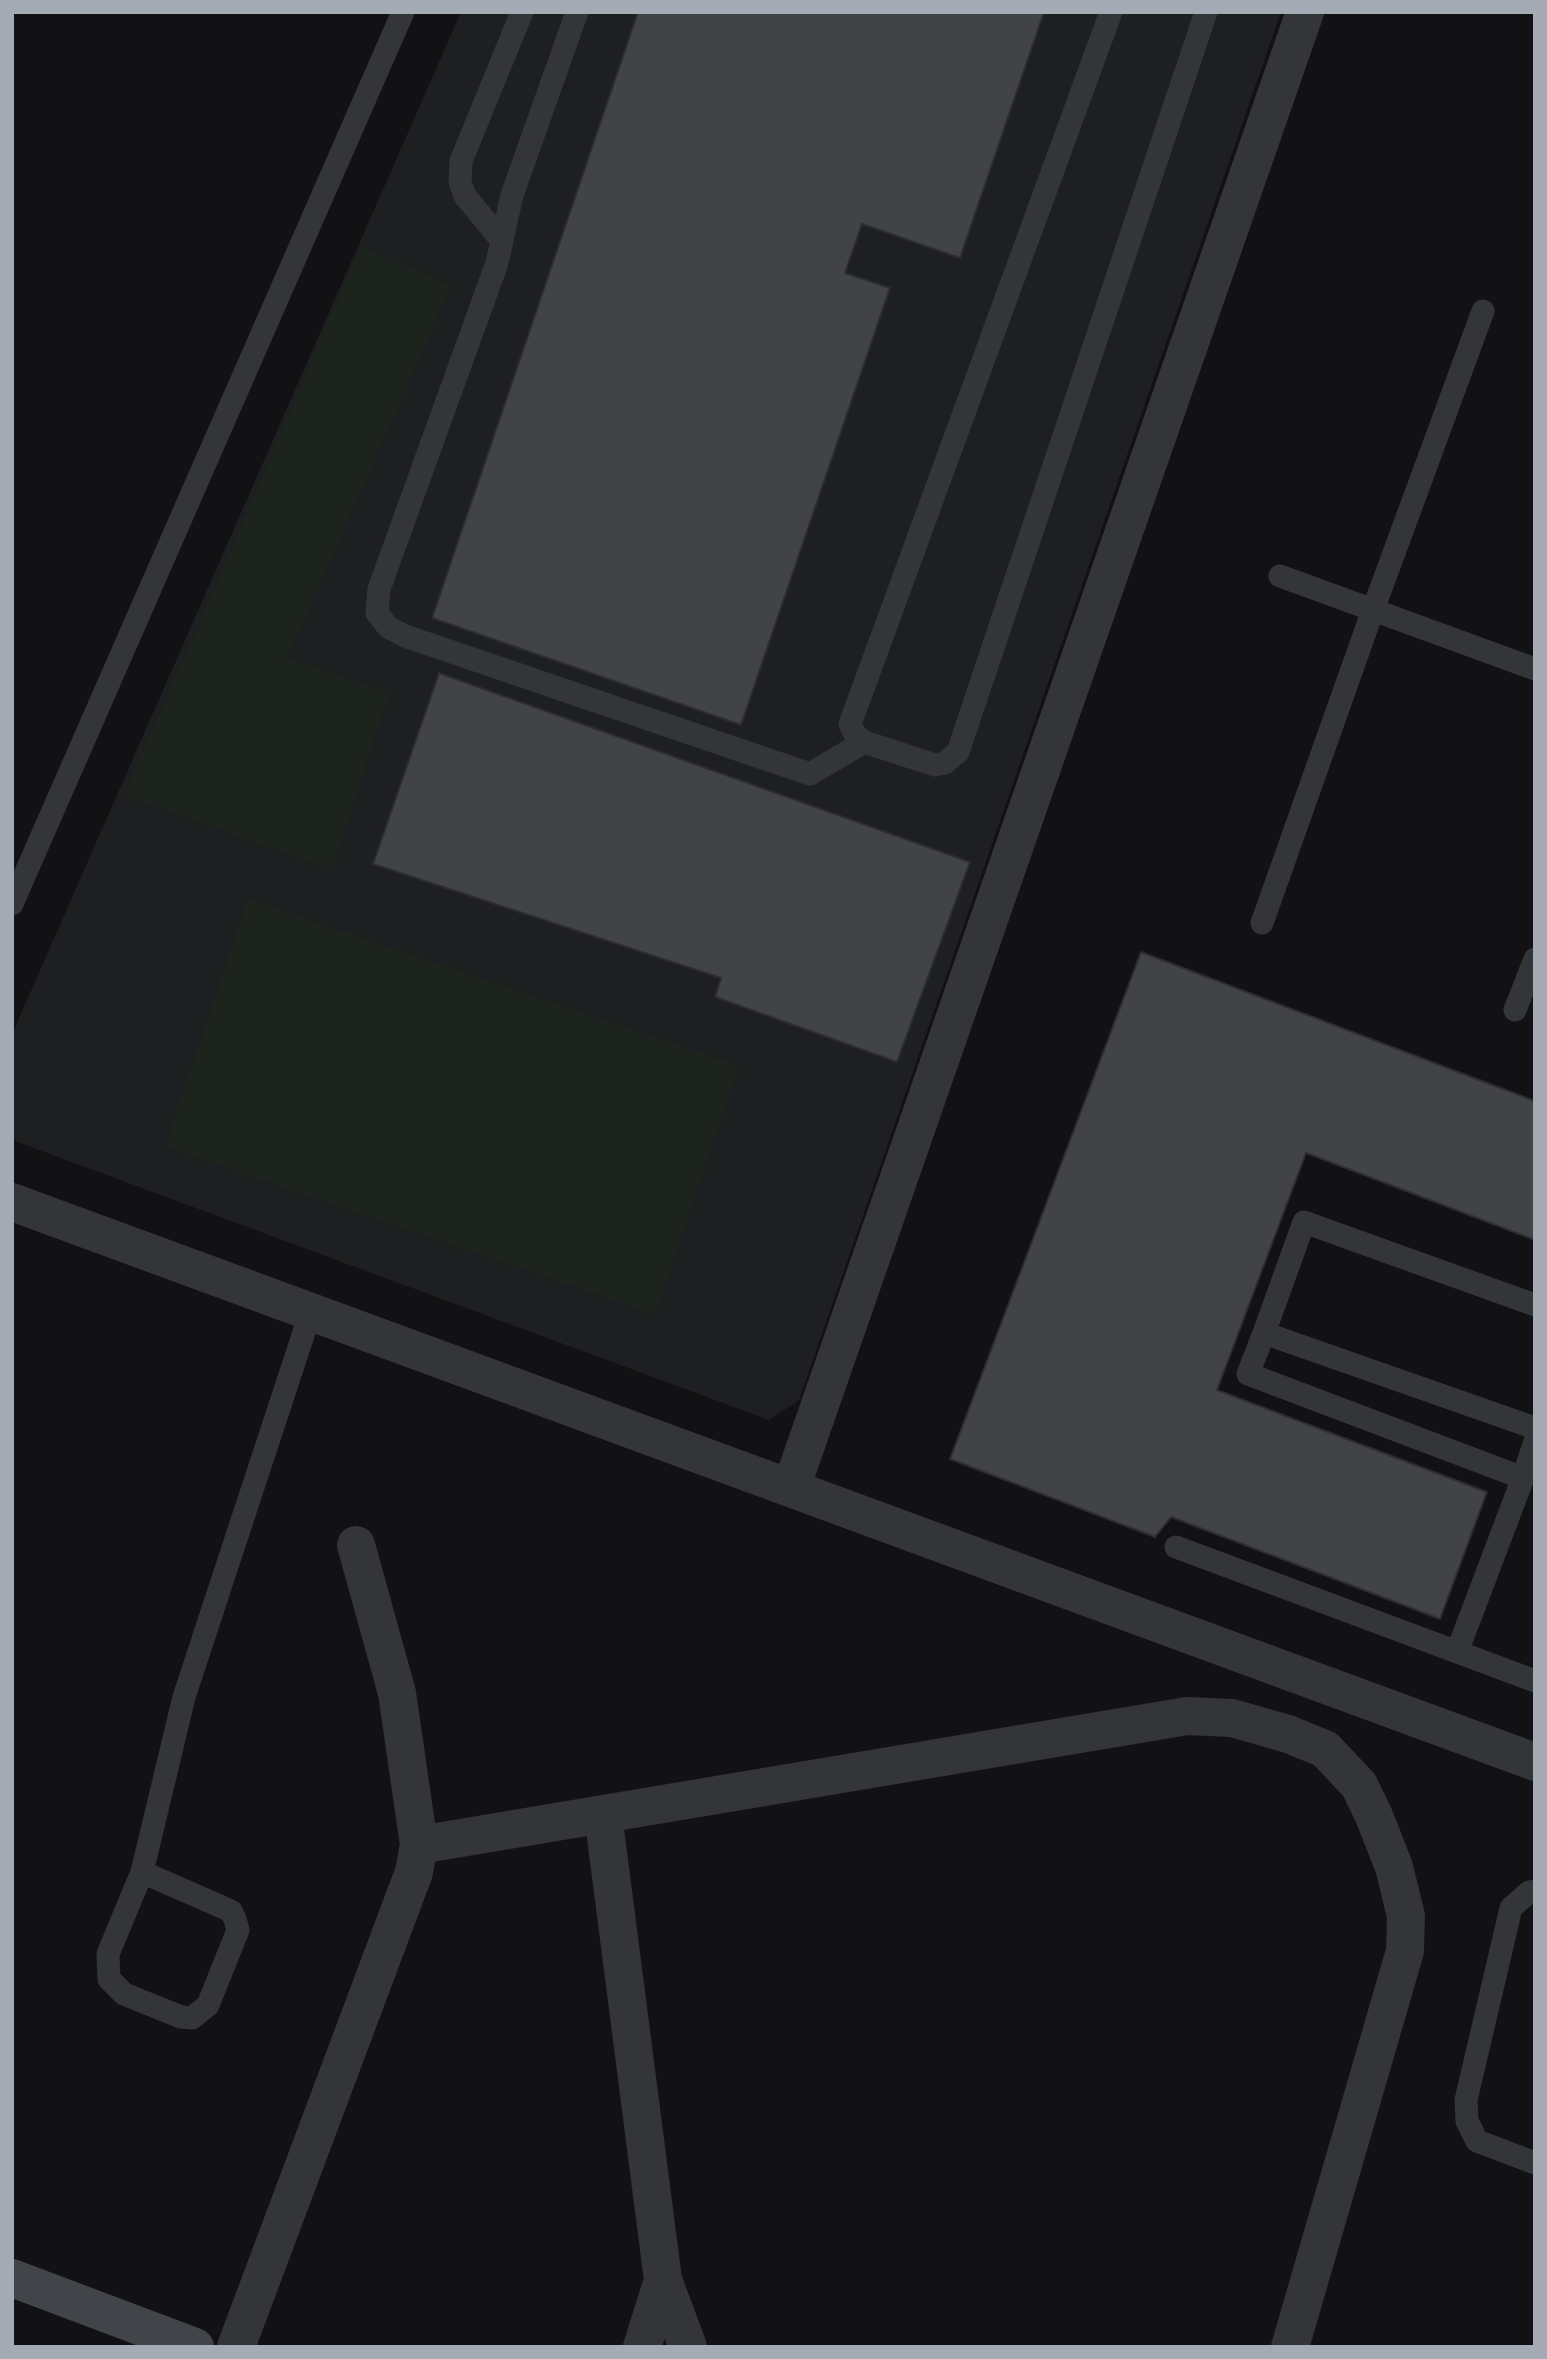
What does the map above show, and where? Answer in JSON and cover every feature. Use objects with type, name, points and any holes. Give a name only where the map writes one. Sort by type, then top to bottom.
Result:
[{"type":"street","points":[[791,1488],[1305,12]]},
{"type":"street","points":[[12,1202],[1535,1762]]},
{"type":"street","points":[[236,2347],[414,1872],[419,1844],[397,1693],[356,1545]]},
{"type":"street","points":[[419,1844],[1187,1716],[1232,1718],[1288,1734],[1325,1749],[1359,1785],[1379,1829],[1394,1867],[1406,1916],[1405,1951],[1290,2347]]},
{"type":"street","points":[[603,1814],[663,2280],[688,2347]]},
{"type":"street","points":[[12,2278],[195,2347]]},
{"type":"street","points":[[642,2347],[663,2280]]},
{"type":"lane","points":[[12,904],[403,12]]},
{"type":"lane","points":[[502,241],[465,196],[460,182],[461,161],[522,12]]},
{"type":"lane","points":[[577,12],[512,195],[498,263],[379,589],[377,613],[387,627],[405,636],[810,774],[864,742]]},
{"type":"lane","points":[[1111,12],[850,724],[855,734],[864,742],[935,765],[945,763],[958,752],[1206,12]]},
{"type":"lane","points":[[1262,923],[1483,311]]},
{"type":"lane","points":[[1280,576],[1535,669]]},
{"type":"lane","points":[[1516,1010],[1535,959]]},
{"type":"lane","points":[[1523,1478],[1248,1374],[1304,1222],[1535,1305]]},
{"type":"lane","points":[[142,1872],[231,1911],[235,1919],[238,1930],[208,2005],[192,2018],[181,2017],[124,1994],[109,1979],[108,1954],[142,1872],[184,1696],[311,1311]]},
{"type":"lane","points":[[1264,1333],[1535,1428]]},
{"type":"lane","points":[[1457,1652],[1535,1441]]},
{"type":"lane","points":[[1176,1547],[1535,1681]]},
{"type":"lane","points":[[1535,1891],[1529,1892],[1511,1908],[1466,2099],[1468,2121],[1477,2141],[1535,2163]]},
{"type":"shaded area","points":[[461,12],[1281,12],[799,1400],[769,1420],[12,1140],[12,1034]]},
{"type":"shaded area","points":[[361,246],[451,286],[287,658],[389,693],[332,870],[124,795]]},
{"type":"shaded area","points":[[248,899],[739,1066],[655,1314],[165,1147]]},
{"type":"building","points":[[638,12],[1044,12],[960,258],[862,224],[845,273],[890,288],[741,725],[432,618]]},
{"type":"building","points":[[439,673],[970,862],[897,1062],[715,997],[721,978],[373,864]]},
{"type":"building","points":[[1141,952],[1535,1101],[1535,1240],[1306,1153],[1217,1390],[1487,1492],[1440,1619],[1171,1517],[1155,1537],[950,1459]]}]
